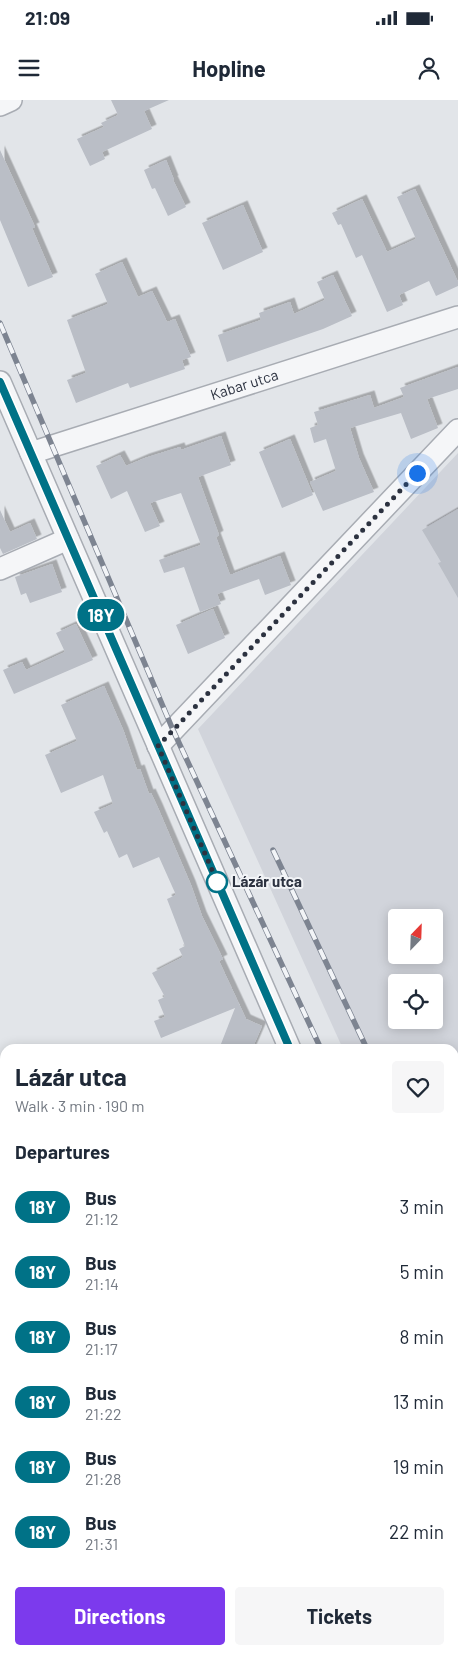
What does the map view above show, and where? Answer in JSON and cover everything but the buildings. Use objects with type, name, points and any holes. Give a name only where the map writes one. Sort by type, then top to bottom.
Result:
[{"type":"street","points":[[0,105],[11,100]]},
{"type":"street","name":"Kabar utca","points":[[31,453],[458,317]]},
{"type":"street","points":[[0,382],[288,1044]]},
{"type":"street","points":[[158,746],[458,430]]},
{"type":"street","points":[[0,569],[68,540]]},
{"type":"shaded area","points":[[458,453],[458,1044],[341,1044],[198,729]]},
{"type":"railway","points":[[0,323],[173,730],[319,1044]]},
{"type":"railway","points":[[273,850],[365,1044]]},
{"type":"bus line","name":"18Y","points":[[0,382],[288,1044]]},
{"type":"place","name":"Lázár utca","points":[[217,882]]},
{"type":"route","points":[[217,882],[220,888],[158,746],[417,473]]}]
